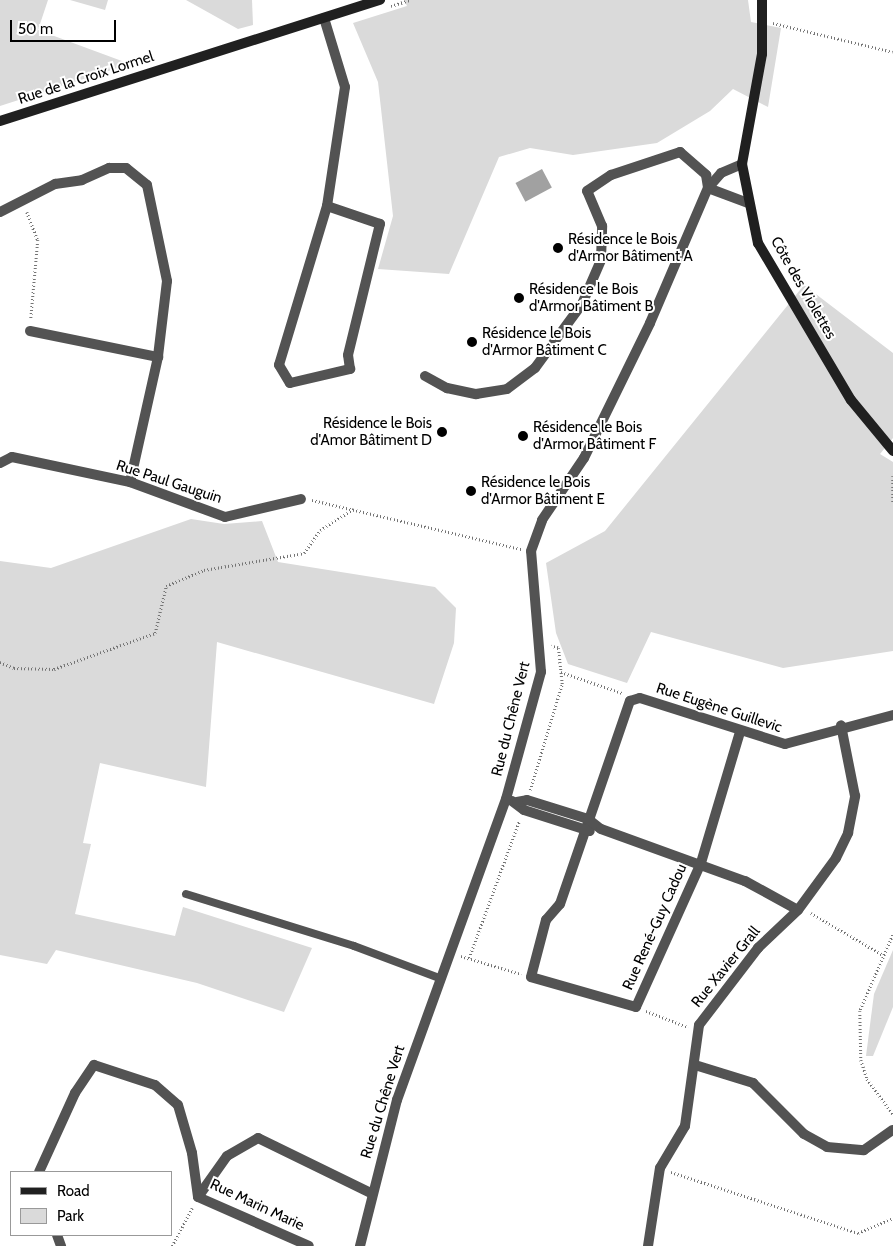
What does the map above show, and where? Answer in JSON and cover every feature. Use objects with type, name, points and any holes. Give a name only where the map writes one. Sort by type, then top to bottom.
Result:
[{"type":"street","name":"Rue de la Croix Lormel","points":[[0,121],[380,0]]},
{"type":"street","name":"Côte des Violettes","points":[[762,0],[764,21],[742,164],[748,203],[758,243],[851,400],[893,451]]},
{"type":"street","points":[[324,18],[345,88],[326,206],[279,365],[290,383],[350,369],[348,356],[380,224],[326,206]]},
{"type":"street","points":[[425,376],[447,388],[476,394],[506,389],[535,368],[582,304],[600,260],[602,226],[587,192],[603,181],[680,152],[706,175],[708,188],[748,203]]},
{"type":"street","name":"Rue du Chêne Vert","points":[[360,1246],[371,1193],[397,1100],[448,951],[506,799],[541,672],[531,551],[542,520],[584,458],[641,341],[708,188],[722,173],[742,164]]},
{"type":"street","points":[[0,212],[55,184],[82,180],[109,168],[126,168],[147,185],[167,281],[158,357],[130,482]]},
{"type":"street","points":[[30,331],[158,357]]},
{"type":"street","name":"Rue Paul Gauguin","points":[[0,463],[12,457],[130,482],[225,516],[301,499]]},
{"type":"street","name":"Rue Eugène Guillevic","points":[[628,705],[640,698],[740,732],[785,744],[841,725],[893,715]]},
{"type":"street","points":[[538,979],[531,976],[546,920],[560,904],[628,705]]},
{"type":"street","name":"Rue Xavier Grall","points":[[648,1246],[660,1168],[685,1126],[695,1065],[697,1030],[758,948],[798,910],[836,858],[848,832],[855,796],[841,725]]},
{"type":"street","name":"Rue René-Guy Cadou","points":[[538,979],[636,1007],[701,863],[740,732]]},
{"type":"street","name":"Rue René-Guy Cadou","points":[[506,799],[517,802],[527,800],[588,819],[601,829],[701,863],[798,910]]},
{"type":"street","name":"Rue René-Guy Cadou","points":[[517,802],[521,809],[585,830],[601,829]]},
{"type":"street","name":"Rue Marin Marie","points":[[39,1171],[75,1093],[94,1064],[156,1085],[178,1105],[192,1153],[198,1197],[309,1246]]},
{"type":"street","points":[[695,1065],[753,1083],[768,1093],[804,1134],[827,1147],[864,1150],[893,1130]]},
{"type":"street","points":[[198,1197],[227,1156],[258,1138],[371,1193]]},
{"type":"lane","points":[[186,894],[354,946],[439,978]]},
{"type":"path","points":[[764,21],[893,52]]},
{"type":"path","points":[[23,201],[38,240],[30,331]]},
{"type":"path","points":[[893,476],[893,502]]},
{"type":"path","points":[[301,499],[354,509],[481,543],[531,551]]},
{"type":"path","points":[[0,662],[14,668],[54,669],[156,633],[166,586],[204,570],[304,553],[320,530],[354,509]]},
{"type":"path","points":[[561,672],[618,690],[628,705]]},
{"type":"path","points":[[798,910],[813,913],[883,954]]},
{"type":"path","points":[[893,935],[883,954],[860,1011],[861,1060],[867,1079],[893,1114]]},
{"type":"path","points":[[448,951],[538,979]]},
{"type":"path","points":[[636,1007],[697,1030]]},
{"type":"path","points":[[660,1168],[858,1234],[893,1218]]},
{"type":"path","points":[[172,1246],[198,1197]]},
{"type":"green space","points":[[0,0],[48,0],[38,30],[130,64],[0,106]]},
{"type":"green space","points":[[70,0],[108,0],[105,10]]},
{"type":"green space","points":[[186,0],[252,0],[253,25],[238,29]]},
{"type":"green space","points":[[404,0],[748,0],[751,22],[781,28],[768,107],[733,89],[710,111],[657,143],[573,155],[530,148],[499,157],[449,274],[378,269],[393,216],[378,82],[353,23],[407,6]]},
{"type":"green space","points":[[804,285],[893,353],[893,438],[880,454],[893,462],[893,651],[783,668],[651,632],[627,683],[568,664],[556,633],[546,563],[605,531]]},
{"type":"green space","points":[[191,519],[224,524],[262,521],[278,562],[435,587],[456,608],[454,643],[434,704],[217,642],[206,787],[100,763],[83,843],[91,844],[75,914],[175,936],[183,907],[312,948],[284,1012],[197,983],[56,950],[47,964],[0,955],[0,561],[51,568]]},
{"type":"green space","points":[[893,950],[893,1007],[873,1056],[866,1056],[874,994]]},
{"type":"shaded area","points":[[542,169],[552,188],[525,202],[516,183]]},
{"type":"place","name":"Résidence le Bois d'Armor Bâtiment A","points":[[558,248]]},
{"type":"place","name":"Résidence le Bois d'Armor Bâtiment B","points":[[519,298]]},
{"type":"place","name":"Résidence le Bois d'Armor Bâtiment C","points":[[472,342]]},
{"type":"place","name":"Résidence le Bois d'Amor Bâtiment D","points":[[442,432]]},
{"type":"place","name":"Résidence le Bois d'Armor Bâtiment F","points":[[523,436]]},
{"type":"place","name":"Résidence le Bois d'Armor Bâtiment E","points":[[471,491]]}]
